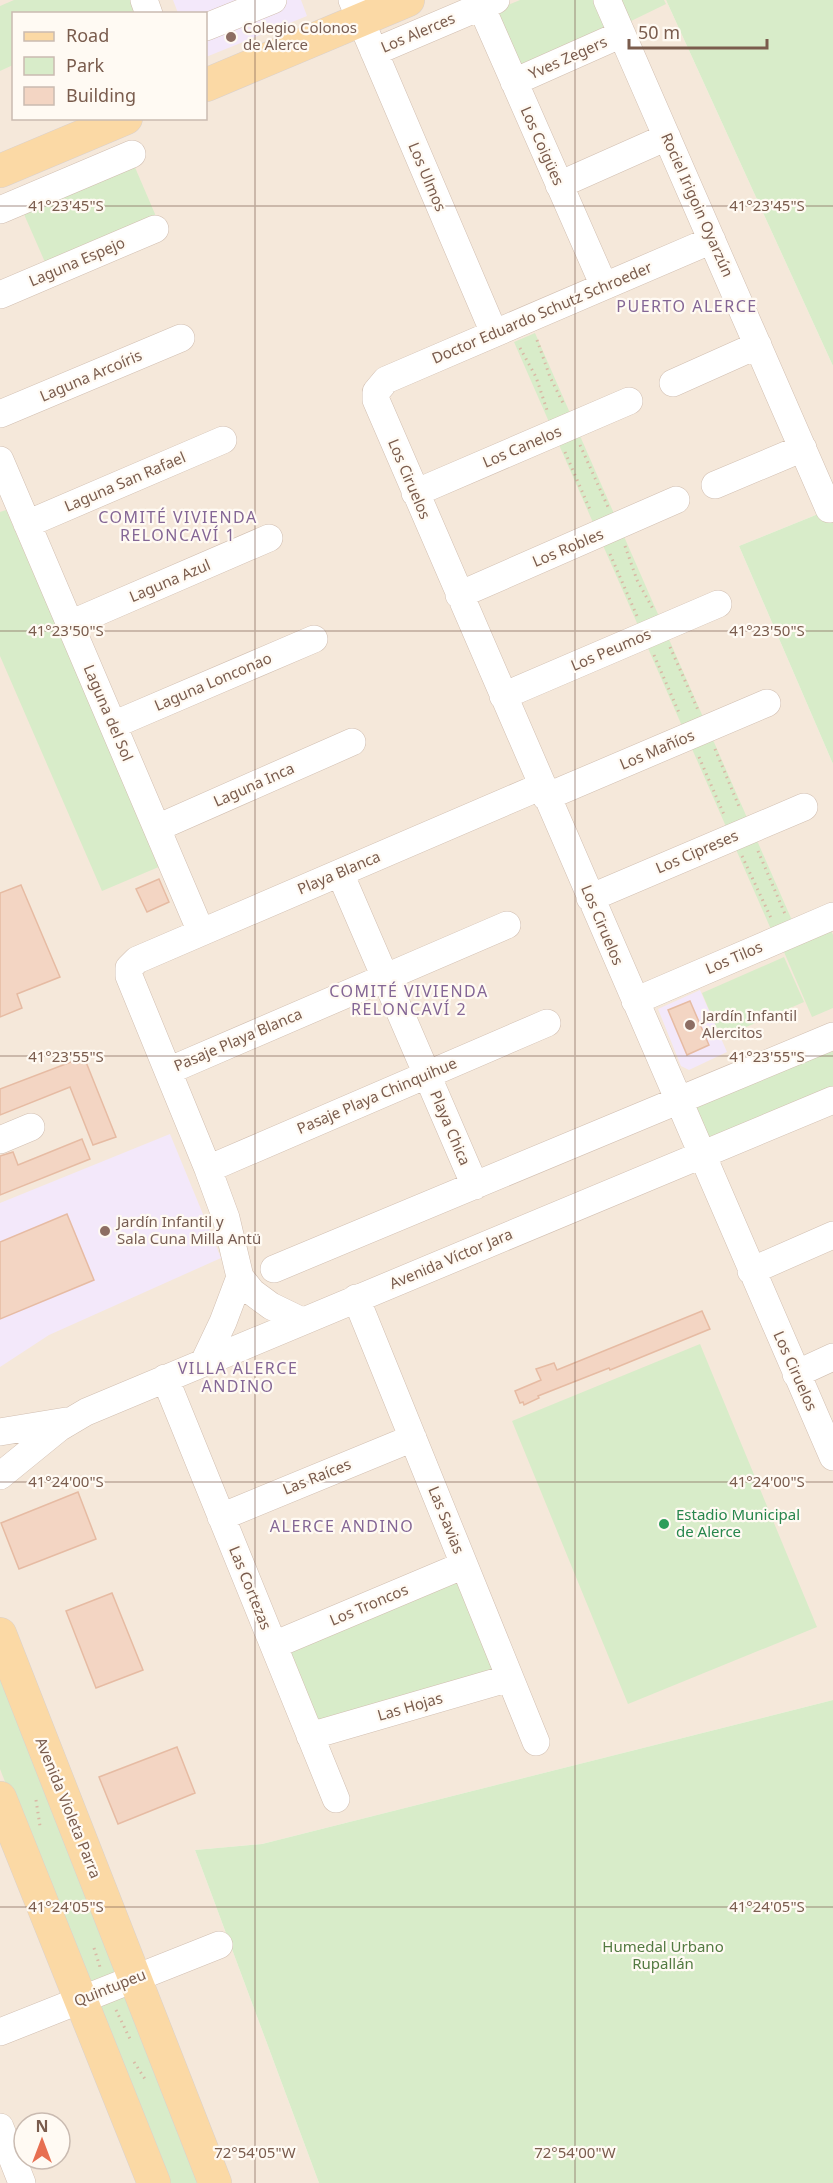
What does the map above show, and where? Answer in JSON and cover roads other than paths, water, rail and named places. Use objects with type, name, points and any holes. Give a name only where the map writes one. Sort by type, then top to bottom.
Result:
[{"type":"main road","points":[[207,84],[356,10],[408,0]]},
{"type":"main road","points":[[0,171],[121,120]]},
{"type":"main road","name":"Avenida Violeta Parra","points":[[0,1634],[215,2183]]},
{"type":"main road","points":[[0,1798],[154,2183]]},
{"type":"street","points":[[207,27],[273,0]]},
{"type":"street","name":"Rociel Irigoin Oyarzún","points":[[607,0],[829,509]]},
{"type":"street","name":"Los Alerces","points":[[374,52],[488,3]]},
{"type":"street","name":"Los Coigües","points":[[488,3],[514,81],[603,286]]},
{"type":"street","name":"Los Ulmos","points":[[356,10],[494,333]]},
{"type":"street","name":"Yves Zegers","points":[[514,81],[622,34]]},
{"type":"street","points":[[559,185],[667,137]]},
{"type":"street","points":[[0,210],[132,154]]},
{"type":"street","name":"Laguna Espejo","points":[[0,295],[155,229]]},
{"type":"street","name":"Doctor Eduardo Schutz Schroeder","points":[[376,392],[386,380],[712,240]]},
{"type":"street","name":"Laguna Arcoíris","points":[[0,414],[181,338]]},
{"type":"street","points":[[673,382],[758,345]]},
{"type":"street","name":"Los Ciruelos","points":[[376,392],[378,407],[415,494],[833,1457]]},
{"type":"street","name":"Los Canelos","points":[[415,494],[629,401]]},
{"type":"street","name":"Laguna San Rafael","points":[[27,524],[224,440]]},
{"type":"street","points":[[715,484],[802,448]]},
{"type":"street","name":"Laguna del Sol","points":[[0,460],[201,932]]},
{"type":"street","name":"Los Robles","points":[[459,594],[676,501]]},
{"type":"street","name":"Laguna Azul","points":[[70,624],[269,538]]},
{"type":"street","name":"Los Peumos","points":[[503,696],[718,604]]},
{"type":"street","name":"Laguna Lonconao","points":[[113,725],[314,639]]},
{"type":"street","name":"Los Mañíos","points":[[544,791],[767,703]]},
{"type":"street","name":"Laguna Inca","points":[[157,828],[352,742]]},
{"type":"street","name":"Playa Blanca","points":[[168,1071],[129,976],[129,968],[137,960],[340,873],[544,791]]},
{"type":"street","name":"Los Cipreses","points":[[590,898],[804,807]]},
{"type":"street","name":"Playa Chica","points":[[340,873],[475,1186]]},
{"type":"street","name":"Los Tilos","points":[[635,1001],[833,916]]},
{"type":"street","name":"Pasaje Playa Blanca","points":[[168,1071],[507,925]]},
{"type":"street","name":"Pasaje Playa Chinquihue","points":[[208,1169],[547,1023]]},
{"type":"street","points":[[274,1269],[678,1102],[833,1035]]},
{"type":"street","points":[[168,1071],[226,1218],[240,1277],[252,1292],[271,1306],[302,1321]]},
{"type":"street","name":"Avenida Víctor Jara","points":[[0,1476],[65,1424],[165,1378],[833,1100]]},
{"type":"street","points":[[0,1140],[31,1127]]},
{"type":"street","points":[[751,1271],[833,1235]]},
{"type":"street","points":[[204,1362],[224,1322],[240,1277]]},
{"type":"street","name":"Las Savias","points":[[356,1298],[536,1742]]},
{"type":"street","points":[[796,1374],[833,1357]]},
{"type":"street","name":"Las Cortezas","points":[[165,1378],[336,1799]]},
{"type":"street","name":"Avenida Víctor Jara","points":[[0,1432],[65,1424]]},
{"type":"street","name":"Las Raíces","points":[[221,1517],[413,1438]]},
{"type":"street","name":"Los Troncos","points":[[273,1645],[464,1565]]},
{"type":"street","name":"Las Hojas","points":[[310,1736],[510,1678]]},
{"type":"street","name":"Quintupeu","points":[[0,2032],[219,1945]]},
{"type":"street","points":[[0,2127],[22,2183]]},
{"type":"place","name":"Colegio Colonos de Alerce","points":[[231,37]]},
{"type":"place","name":"Jardín Infantil Alercitos","points":[[690,1025]]},
{"type":"place","name":"Jardín Infantil y Sala Cuna Milla Antü","points":[[105,1231]]},
{"type":"place","name":"Estadio Municipal de Alerce","points":[[664,1524]]},
{"type":"district","name":"PUERTO ALERCE","points":[[687,306]]},
{"type":"district","name":"COMITÉ VIVIENDA RELONCAVÍ 1","points":[[178,526]]},
{"type":"district","name":"COMITÉ VIVIENDA RELONCAVÍ 2","points":[[409,1000]]},
{"type":"district","name":"VILLA ALERCE ANDINO","points":[[238,1377]]},
{"type":"district","name":"ALERCE ANDINO","points":[[342,1526]]},
{"type":"park label","name":"Humedal Urbano Rupallán","points":[[663,1956]]}]
